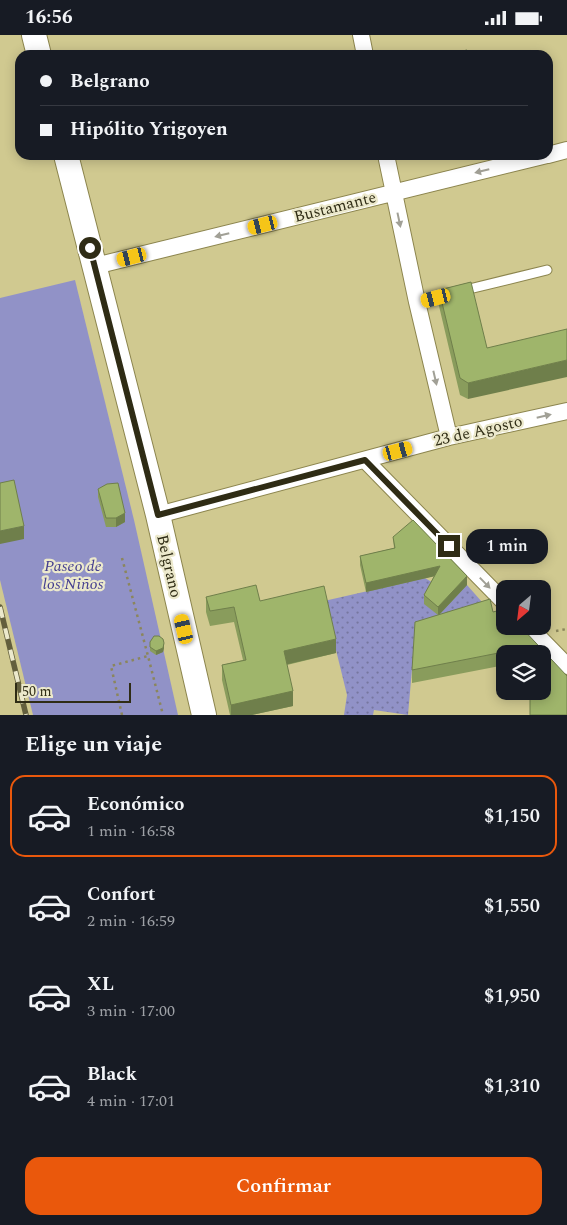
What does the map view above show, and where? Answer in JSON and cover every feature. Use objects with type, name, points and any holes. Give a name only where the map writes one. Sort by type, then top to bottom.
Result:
[{"type":"main road","points":[[34,35],[38,50]]},
{"type":"main road","name":"Belgrano","points":[[67,160],[158,515],[204,715]]},
{"type":"main road","name":"Belgrano","points":[[193,715],[197,687]]},
{"type":"street","points":[[361,35],[364,50]]},
{"type":"street","name":"Bustamante","points":[[553,154],[567,150]]},
{"type":"street","points":[[387,160],[417,302],[449,437]]},
{"type":"street","name":"Bustamante","points":[[95,266],[527,160]]},
{"type":"street","name":"23 de Agosto","points":[[158,515],[449,437],[567,411]]},
{"type":"street","points":[[365,460],[496,594]]},
{"type":"street","points":[[537,635],[567,666]]},
{"type":"lane","points":[[417,302],[547,270]]},
{"type":"path","points":[[122,558],[163,715]]},
{"type":"path","points":[[122,715],[111,666],[148,656]]},
{"type":"green space","name":"Paseo de los Niños","points":[[75,280],[134,520],[178,715],[33,715],[0,580],[0,298]]},
{"type":"green space","points":[[425,578],[435,584],[467,585],[490,611],[415,635],[408,715],[374,710],[373,715],[344,715],[347,695],[324,601]]},
{"type":"building","points":[[471,282],[487,348],[567,329],[567,360],[468,383],[460,378],[439,290]]},
{"type":"building","points":[[14,480],[24,526],[0,531],[0,483]]},
{"type":"building","points":[[118,483],[125,513],[116,518],[106,518],[98,489],[107,484]]},
{"type":"building","points":[[413,520],[467,576],[438,607],[424,595],[440,566],[366,583],[360,556],[395,548],[393,537]]},
{"type":"building","points":[[256,585],[260,601],[324,586],[336,639],[284,651],[293,691],[231,705],[222,665],[246,660],[234,607],[210,611],[206,597]]},
{"type":"building","points":[[490,599],[493,612],[496,611],[496,635],[528,635],[538,645],[496,645],[496,653],[412,670],[415,622]]},
{"type":"building","points":[[154,636],[159,636],[163,639],[164,643],[163,648],[156,651],[150,647],[150,642]]},
{"type":"building","points":[[551,659],[567,676],[567,715],[530,715],[530,700],[551,700]]},
{"type":"railway","points":[[0,607],[26,715]]},
{"type":"route","points":[[90,248],[158,515],[365,460],[449,546]]}]
